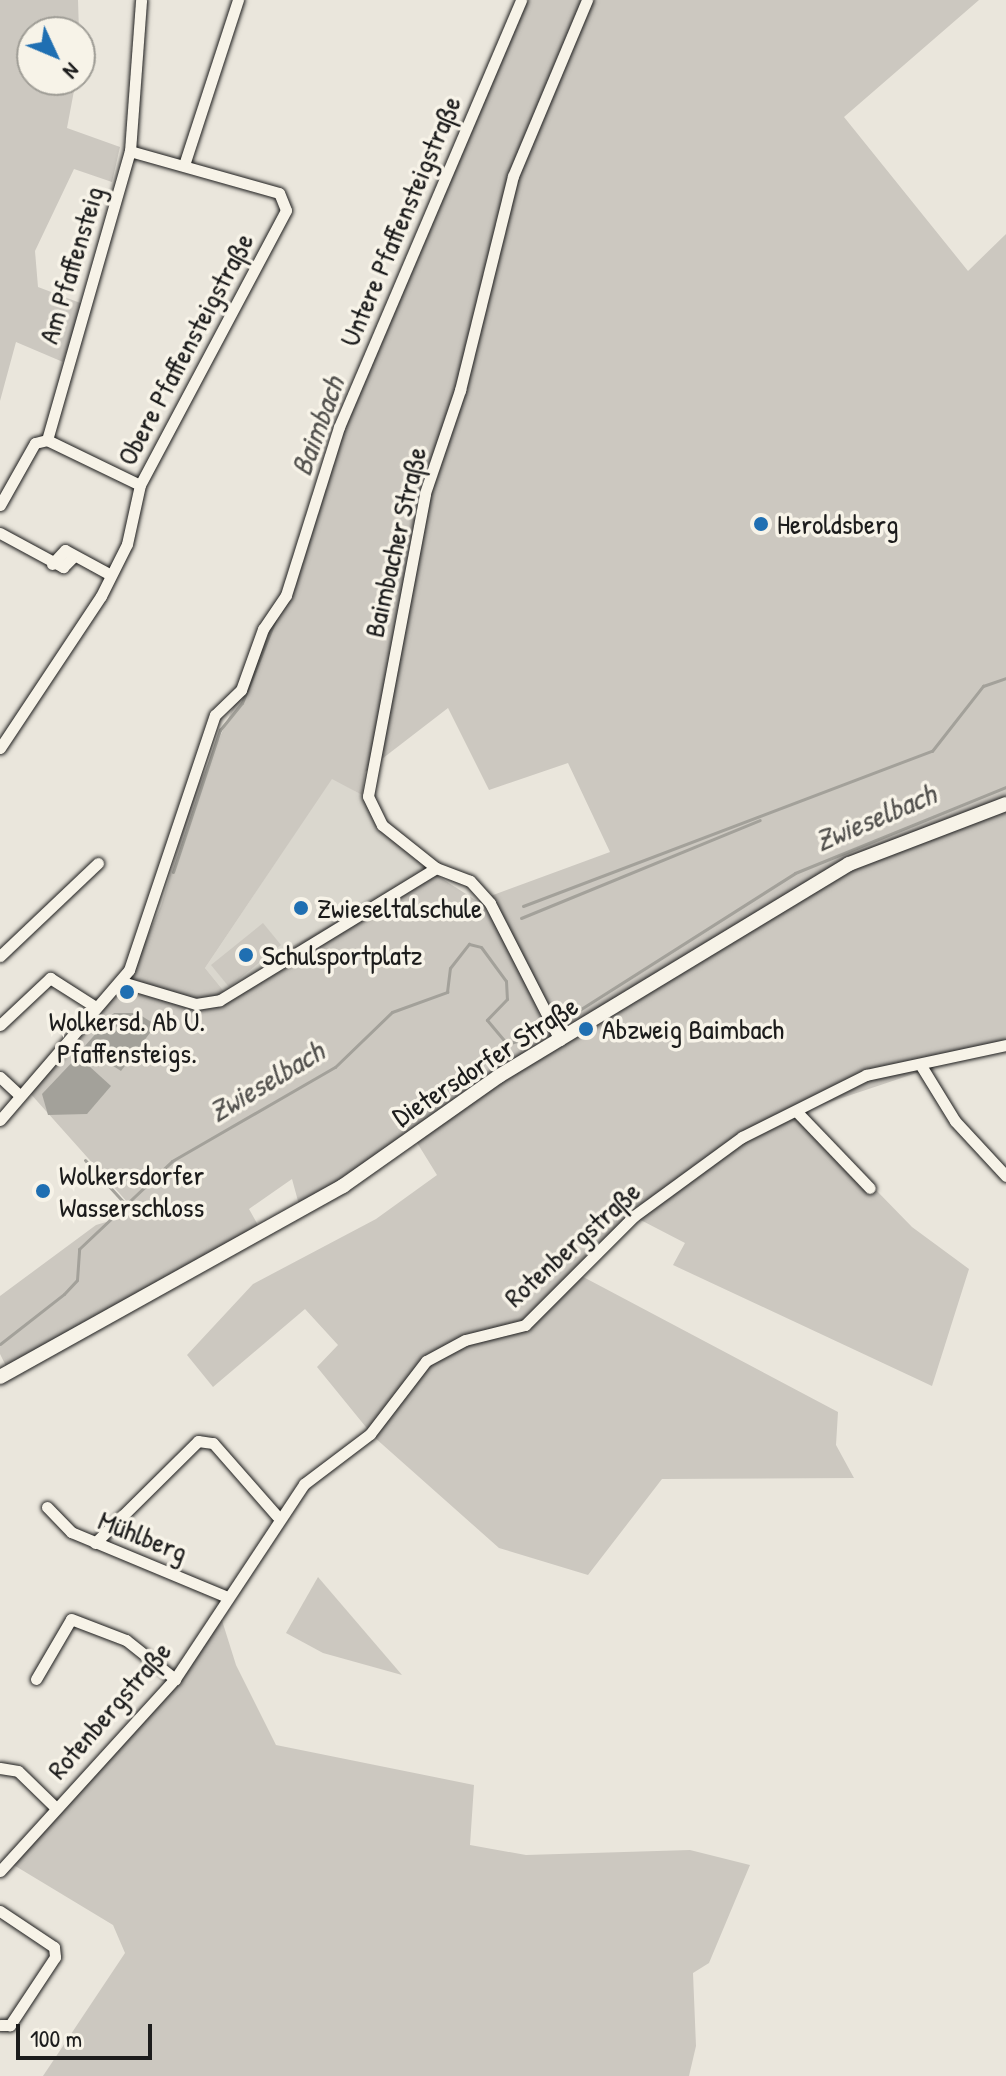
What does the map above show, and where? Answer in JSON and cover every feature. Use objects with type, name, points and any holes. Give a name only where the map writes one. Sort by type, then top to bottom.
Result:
[{"type":"street","name":"Am Pfaffensteig","points":[[47,440],[130,151],[141,0]]},
{"type":"street","points":[[184,165],[238,0]]},
{"type":"street","name":"Untere Pfaffensteigstraße","points":[[122,982],[155,904],[215,715],[241,690],[263,629],[286,595],[339,427],[521,0]]},
{"type":"street","name":"Baimbacher Straße","points":[[560,1040],[490,903],[470,881],[436,868],[382,825],[368,796],[381,713],[425,493],[460,390],[513,176],[587,0]]},
{"type":"street","name":"Obere Pfaffensteigstraße","points":[[0,748],[111,575],[138,513],[140,485],[286,210],[279,193],[130,151]]},
{"type":"street","points":[[0,505],[35,443],[47,440],[140,485]]},
{"type":"street","points":[[0,533],[52,564],[63,567],[73,557],[111,575]]},
{"type":"street","name":"Dietersdorfer Straße","points":[[0,1377],[343,1186],[560,1040],[849,864],[1006,804]]},
{"type":"street","points":[[0,956],[98,863]]},
{"type":"street","points":[[0,1120],[94,1006],[122,982],[196,1004],[220,1000],[290,951],[436,868]]},
{"type":"street","points":[[0,1025],[50,978],[94,1006]]},
{"type":"street","name":"Rotenbergstraße","points":[[0,1871],[175,1679],[277,1516],[304,1484],[401,1402],[426,1361],[465,1340],[525,1325],[658,1197],[729,1145],[866,1075],[1006,1045]]},
{"type":"street","points":[[920,1064],[955,1121],[1006,1176]]},
{"type":"street","points":[[0,1077],[19,1095]]},
{"type":"street","points":[[797,1112],[870,1188]]},
{"type":"street","points":[[95,1543],[104,1526],[198,1441],[213,1443],[277,1516]]},
{"type":"street","name":"Mühlberg","points":[[47,1507],[95,1543],[227,1597]]},
{"type":"street","points":[[36,1679],[71,1619],[126,1640],[175,1679]]},
{"type":"street","points":[[0,1768],[18,1771],[56,1808]]},
{"type":"street","points":[[0,1911],[54,1947],[55,1957],[10,2025],[0,2025]]},
{"type":"shaded area","points":[[0,0],[78,0],[78,16],[16,16],[16,96],[73,96],[67,128],[120,147],[112,182],[74,169],[35,251],[38,287],[83,304],[63,362],[16,342],[0,401]]},
{"type":"shaded area","points":[[523,0],[979,0],[844,117],[968,271],[1006,234],[1006,1043],[800,1112],[912,1227],[969,1269],[932,1386],[673,1265],[685,1243],[631,1215],[572,1271],[838,1412],[836,1445],[854,1478],[662,1479],[588,1575],[499,1548],[374,1437],[317,1367],[338,1345],[305,1309],[213,1387],[187,1355],[253,1284],[376,1219],[437,1175],[416,1141],[301,1212],[292,1179],[249,1209],[258,1225],[7,1368],[0,1354],[0,1296],[96,1225],[137,1213],[29,1092],[127,983],[161,906],[193,797],[302,554],[337,428]],"holes":[[[448,708],[489,790],[568,763],[610,852],[477,901],[427,869],[289,948],[227,995],[205,968],[332,779],[362,795],[365,772]]]},
{"type":"shaded area","name":"Zwieseltalschule","points":[[332,778],[362,795],[378,825],[427,869],[289,948],[227,995],[205,968]]},
{"type":"shaded area","name":"Schulsportplatz","points":[[263,923],[281,945],[229,987],[211,965]]},
{"type":"shaded area","points":[[114,1013],[137,1013],[156,1025],[121,1071],[84,1047]]},
{"type":"shaded area","points":[[78,1056],[111,1086],[87,1114],[48,1115],[42,1094]]},
{"type":"shaded area","points":[[318,1577],[402,1675],[323,1653],[286,1633]]},
{"type":"shaded area","points":[[220,1614],[236,1665],[276,1745],[474,1785],[470,1845],[526,1855],[690,1850],[750,1865],[709,1963],[693,1973],[696,2046],[689,2076],[43,2076],[125,1953],[113,1925],[12,1864],[181,1675]]},
{"type":"waterway","name":"Baimbach","points":[[173,872],[220,730],[242,703],[275,620]]},
{"type":"waterway","points":[[523,906],[932,751],[983,686],[1006,678]]},
{"type":"waterway","name":"Zwieselbach","points":[[562,1021],[795,873],[1006,787]]},
{"type":"waterway","points":[[521,918],[760,820]]},
{"type":"waterway","name":"Zwieselbach","points":[[0,1344],[64,1294],[77,1280],[79,1249],[172,1161],[335,1067],[392,1012],[447,992],[450,968],[469,944],[481,947],[506,981],[507,999],[487,1020],[507,1044],[543,1033]]},
{"type":"waterway","name":"Baimbach","points":[[85,1160],[128,1207]]},
{"type":"place","name":"Heroldsberg","points":[[761,524]]},
{"type":"place","name":"Zwieseltalschule","points":[[301,908]]},
{"type":"place","name":"Schulsportplatz","points":[[246,955]]},
{"type":"place","name":"Wolkersd. Ab U. Pfaffensteigs.","points":[[127,992]]},
{"type":"place","name":"Abzweig Baimbach","points":[[586,1029]]},
{"type":"place","name":"Wolkersdorfer Wasserschloss","points":[[43,1191]]}]
